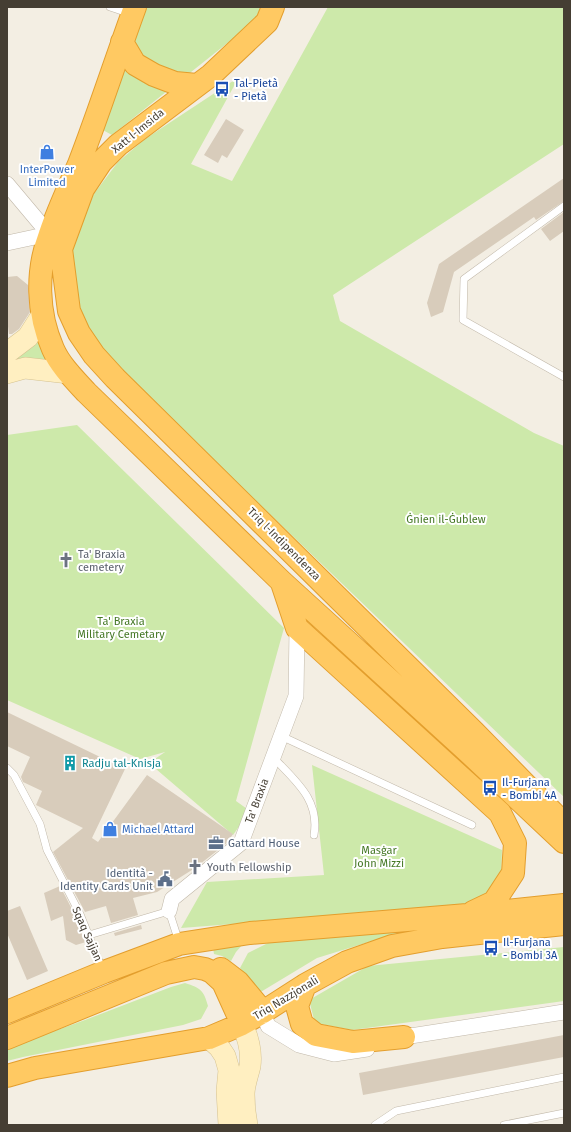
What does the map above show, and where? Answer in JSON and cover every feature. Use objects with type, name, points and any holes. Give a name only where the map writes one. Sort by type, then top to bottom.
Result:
[{"type":"highway","name":"Xatt l-Imsida","points":[[94,355],[79,333],[69,311],[61,249],[83,189],[101,162],[118,145],[211,75],[267,22],[273,8]]},
{"type":"highway","points":[[134,10],[79,163],[49,234],[44,252],[40,292],[42,315],[53,349],[69,373],[92,397],[282,582],[464,748],[564,842]]},
{"type":"highway","points":[[122,42],[135,64],[154,75],[175,82],[197,85]]},
{"type":"highway","name":"Triq l-Indipendenza","points":[[94,355],[115,378],[474,732]]},
{"type":"highway","points":[[282,582],[297,628],[500,812],[515,843],[513,873],[494,902],[467,915]]},
{"type":"highway","points":[[474,732],[564,812]]},
{"type":"highway","points":[[474,732],[564,824]]},
{"type":"highway","points":[[10,1010],[104,972],[179,944],[250,933],[467,915],[564,905]]},
{"type":"highway","name":"Triq Nazzjonali","points":[[7,1076],[35,1068],[209,1038],[242,1024],[264,1012],[305,985],[347,962],[392,946],[442,937],[564,924]]},
{"type":"highway","points":[[7,1038],[159,976],[196,964],[208,964],[222,969],[238,982],[264,1012]]},
{"type":"highway","points":[[183,968],[194,967],[205,969],[218,976],[227,988],[242,1024]]},
{"type":"highway","points":[[305,985],[297,1006],[302,1024],[316,1035],[353,1042],[404,1037]]},
{"type":"highway","points":[[209,1038],[218,1031],[226,1022],[228,1017],[230,1011],[230,1000],[227,988]]},
{"type":"street","points":[[7,184],[49,234],[7,243]]},
{"type":"street","points":[[7,353],[28,336],[42,315]]},
{"type":"street","points":[[7,373],[25,368],[69,373]]},
{"type":"street","name":"Ta' Braxia","points":[[169,912],[172,899],[241,842],[296,696],[297,628]]},
{"type":"street","points":[[264,1012],[268,1026],[299,1045],[334,1054],[368,1049],[404,1037],[564,1012]]},
{"type":"street","points":[[242,1024],[247,1034],[250,1050],[250,1064],[244,1093],[247,1125]]},
{"type":"street","points":[[209,1038],[219,1047],[225,1056],[229,1070],[227,1091],[229,1125]]},
{"type":"lane","points":[[110,7],[134,10]]},
{"type":"lane","points":[[564,206],[464,279],[463,320],[564,377]]},
{"type":"lane","points":[[281,736],[472,825]]},
{"type":"lane","points":[[273,757],[302,787],[310,800],[314,815],[314,835]]},
{"type":"lane","name":"Sqaq Sajjan","points":[[7,768],[14,774],[40,824],[47,850],[80,914],[104,972]]},
{"type":"lane","points":[[89,935],[169,912],[179,944]]},
{"type":"lane","points":[[375,1125],[396,1111],[564,1077]]},
{"type":"lane","points":[[504,1125],[564,1113]]},
{"type":"green space","points":[[146,7],[260,7],[258,16],[245,29],[112,135],[99,128]]},
{"type":"green space","name":"Ġnien il-Ġublew","points":[[328,7],[564,7],[564,144],[333,295],[340,321],[534,433],[564,446],[564,797],[122,372],[96,343],[77,305],[67,243],[93,195],[118,162],[145,139],[239,77],[191,164],[232,181]]},
{"type":"green space","points":[[39,333],[54,361],[7,362]]},
{"type":"green space","name":"Ta' Braxia Military Cemetary","points":[[77,425],[284,628],[236,801],[250,811],[233,835],[149,763],[165,752],[140,759],[7,700],[7,435]]},
{"type":"green space","name":"Masġar John Mizzi","points":[[312,765],[502,850],[501,879],[478,905],[181,928],[207,882],[324,875]]},
{"type":"green space","points":[[411,929],[317,958],[259,993],[240,968],[248,953],[268,943]]},
{"type":"green space","points":[[244,943],[236,952],[231,961],[214,954],[213,948]]},
{"type":"green space","points":[[564,947],[564,1001],[352,1030],[315,1023],[309,1000],[368,966]]},
{"type":"green space","points":[[185,983],[201,991],[205,997],[208,1006],[201,1019],[183,1025],[7,1061],[7,1048]]},
{"type":"building","points":[[226,119],[244,130],[227,158],[222,155],[218,163],[204,155]]},
{"type":"building","points":[[564,178],[564,201],[536,220],[534,217],[454,272],[443,312],[431,317],[427,303],[439,264]]},
{"type":"building","points":[[564,212],[564,231],[550,241],[541,229]]},
{"type":"building","points":[[17,276],[28,285],[30,312],[19,329],[12,334],[9,334],[7,319],[7,277]]},
{"type":"building","points":[[7,712],[125,769],[92,838],[98,842],[147,775],[233,834],[227,843],[195,868],[157,892],[133,898],[138,915],[111,923],[106,906],[85,912],[53,852],[83,828],[36,805],[42,791],[23,782],[21,777],[30,757],[7,746]]},
{"type":"building","points":[[60,886],[75,915],[72,916],[86,942],[76,945],[66,940],[63,916],[51,921],[44,893]]},
{"type":"building","points":[[20,906],[48,971],[27,980],[7,933],[7,911]]},
{"type":"building","points":[[141,925],[142,929],[115,936],[114,933]]},
{"type":"building","points":[[564,1035],[564,1057],[363,1095],[359,1073]]},
{"type":"place","name":"Tal-Pietà - Pietà","points":[[222,89]]},
{"type":"place","name":"InterPower Limited","points":[[47,152]]},
{"type":"place","name":"Ta' Braxia cemetery","points":[[66,560]]},
{"type":"place","name":"Radju tal-Knisja","points":[[70,763]]},
{"type":"place","name":"Il-Furjana - Bombi 4A","points":[[490,788]]},
{"type":"place","name":"Michael Attard","points":[[110,829]]},
{"type":"place","name":"Gattard House","points":[[216,843]]},
{"type":"place","name":"Youth Fellowship","points":[[195,867]]},
{"type":"place","name":"Identità - Identity Cards Unit","points":[[165,879]]},
{"type":"place","name":"Il-Furjana - Bombi 3A","points":[[491,948]]}]
